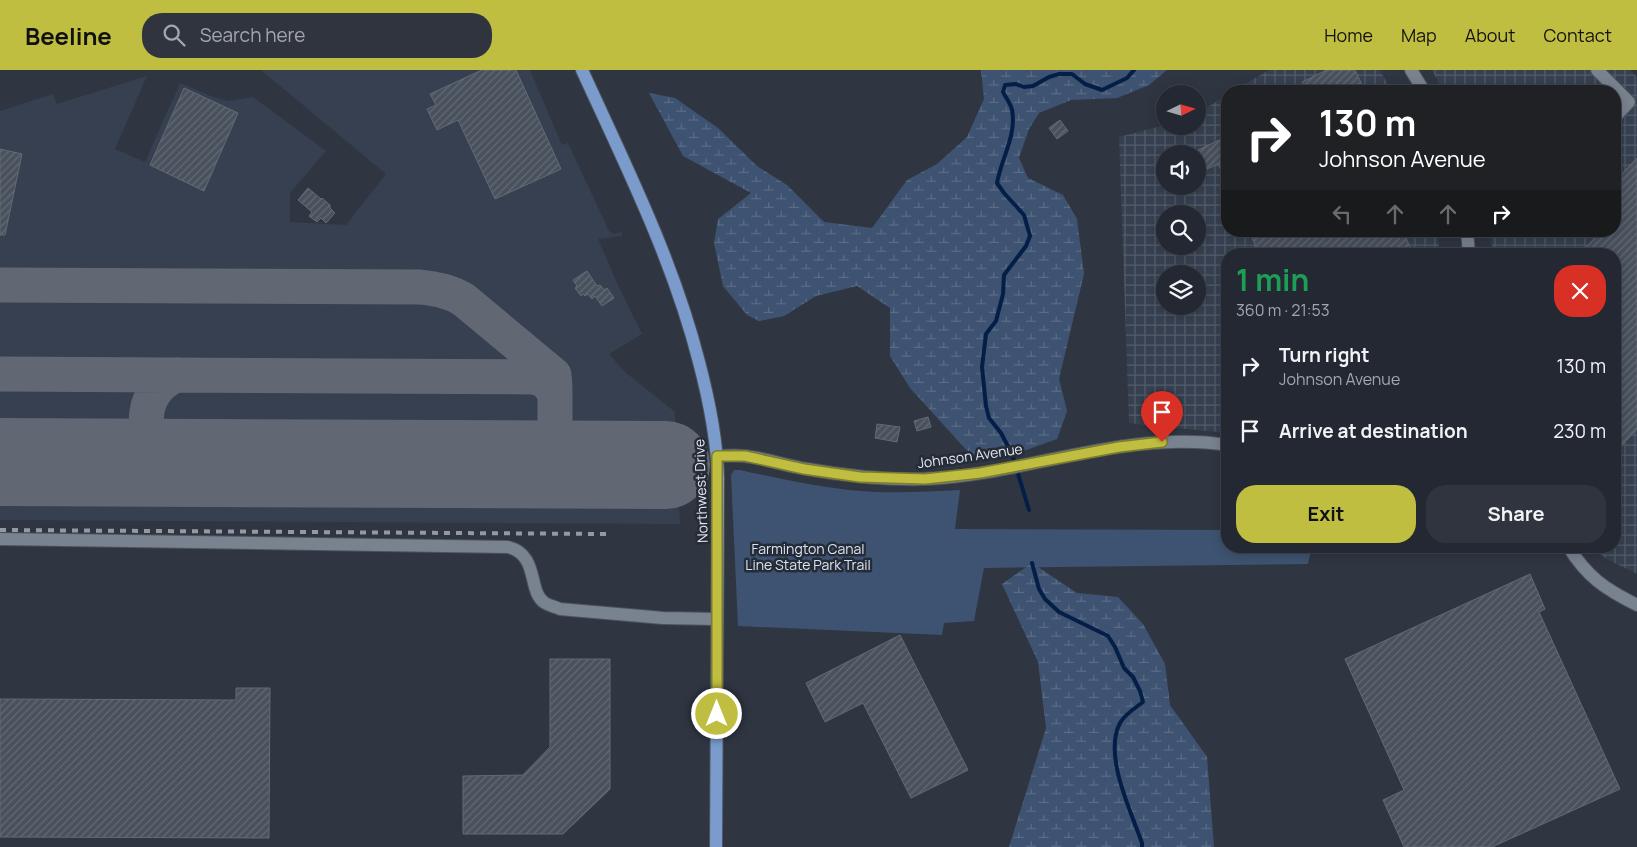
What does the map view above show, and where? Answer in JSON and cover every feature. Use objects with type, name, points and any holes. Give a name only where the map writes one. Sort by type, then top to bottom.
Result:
[{"type":"main road","name":"Northwest Drive","points":[[582,70],[654,229],[678,290],[704,380],[714,428],[717,456],[716,847]]},
{"type":"street","points":[[1411,70],[1420,85]]},
{"type":"street","points":[[1597,70],[1612,85]]},
{"type":"street","points":[[1621,94],[1629,102],[1621,111]]},
{"type":"street","name":"Johnson Avenue","points":[[717,456],[745,456],[834,474],[897,479],[950,477],[1152,442],[1194,441],[1221,443]]},
{"type":"street","points":[[0,539],[508,547],[516,549],[525,556],[540,597],[545,603],[560,609],[663,618],[717,619]]},
{"type":"street","points":[[1572,553],[1589,575],[1604,587],[1637,605]]},
{"type":"shaded area","points":[[261,70],[530,70],[562,145],[568,143],[609,231],[613,234],[622,232],[622,236],[598,239],[642,334],[609,354],[625,372],[675,412],[680,524],[0,520],[0,111],[53,94],[57,104],[147,76],[115,149],[145,162],[180,83],[228,101],[253,97],[326,151],[290,193],[290,222],[346,225],[386,174]]},
{"type":"shaded area","points":[[1269,70],[1380,70],[1388,85],[1243,85]]},
{"type":"shaded area","points":[[1432,70],[1630,70],[1637,77],[1637,574],[1603,557],[1600,553],[1621,553],[1621,248],[1492,248],[1491,237],[1621,237],[1621,85],[1440,85]]},
{"type":"shaded area","points":[[1221,99],[1221,237],[1438,237],[1439,248],[1221,248],[1221,432],[1129,423],[1119,137],[1156,127],[1156,135],[1206,135],[1206,108]]},
{"type":"green space","points":[[981,70],[1167,70],[1149,85],[1117,98],[1071,100],[1039,113],[1029,129],[1019,158],[1028,178],[1063,195],[1077,219],[1084,274],[1059,379],[1067,411],[1057,439],[1015,454],[996,458],[971,455],[910,388],[890,356],[890,308],[857,286],[816,296],[784,316],[759,321],[747,315],[723,286],[714,243],[718,219],[751,193],[683,156],[649,93],[675,98],[718,128],[757,166],[787,185],[824,222],[872,228],[907,180],[937,164],[967,137],[984,99]]},
{"type":"green space","name":"Farmington Canal Line State Park Trail","points":[[734,470],[740,470],[821,486],[877,492],[960,490],[955,529],[1221,530],[1221,553],[1310,553],[1308,564],[984,568],[974,621],[944,623],[942,635],[738,626],[731,475]]},
{"type":"green space","points":[[1032,563],[1077,593],[1118,597],[1143,624],[1165,664],[1170,705],[1207,757],[1214,847],[1009,847],[1046,728],[1038,662],[1002,584]]},
{"type":"building","points":[[482,70],[516,70],[561,169],[495,199],[458,120],[437,130],[427,109],[436,105],[430,94]]},
{"type":"building","points":[[1327,70],[1355,70],[1362,85],[1303,85],[1302,82]]},
{"type":"building","points":[[184,88],[238,113],[204,191],[150,165]]},
{"type":"building","points":[[1060,120],[1068,131],[1057,139],[1049,128]]},
{"type":"building","points":[[1221,139],[1221,170],[1218,164],[1207,169],[1206,146]]},
{"type":"building","points":[[0,149],[22,154],[5,235],[0,235]]},
{"type":"building","points":[[1637,158],[1637,429],[1621,446],[1621,248],[1585,248],[1596,237],[1621,237],[1621,175]]},
{"type":"building","points":[[308,188],[330,205],[330,208],[335,213],[326,223],[321,218],[317,222],[309,216],[312,212],[298,200]]},
{"type":"building","points":[[1252,237],[1406,237],[1410,248],[1256,248]]},
{"type":"building","points":[[587,271],[597,286],[600,285],[604,290],[607,288],[614,298],[602,306],[595,296],[592,299],[588,294],[581,296],[575,288],[577,286],[573,280]]},
{"type":"building","points":[[928,417],[931,427],[917,431],[914,421]]},
{"type":"building","points":[[877,424],[900,427],[897,442],[875,438]]},
{"type":"building","points":[[1530,574],[1545,609],[1539,612],[1620,789],[1492,847],[1404,847],[1383,800],[1404,790],[1345,659]]},
{"type":"building","points":[[900,635],[968,770],[911,798],[863,703],[825,722],[806,683]]},
{"type":"building","points":[[550,659],[610,659],[610,789],[563,834],[463,834],[463,776],[523,775],[550,747]]},
{"type":"building","points":[[236,688],[270,688],[269,838],[0,837],[0,699],[236,700]]},
{"type":"waterway","points":[[1029,510],[1012,454],[1001,433],[989,418],[982,367],[986,334],[996,321],[1003,294],[1004,275],[1026,246],[1030,236],[1024,215],[997,183],[1011,138],[1013,119],[1010,103],[1003,92],[1005,85],[1033,86],[1059,74],[1072,74],[1085,84],[1102,90],[1127,78],[1134,70]]},
{"type":"waterway","points":[[1032,563],[1039,589],[1045,599],[1059,612],[1108,636],[1124,668],[1133,677],[1140,691],[1143,702],[1127,714],[1120,723],[1116,736],[1115,751],[1120,783],[1142,847]]},
{"type":"taxiway","points":[[0,285],[420,287],[448,292],[464,300],[554,375],[555,387]]},
{"type":"taxiway","points":[[0,374],[533,377],[545,380],[555,393],[555,465]]},
{"type":"taxiway","points":[[177,375],[165,381],[156,390],[150,400],[147,424],[150,436],[157,446],[172,458],[190,463]]},
{"type":"taxiway","points":[[108,462],[133,447],[144,430],[146,422]]},
{"type":"runway","points":[[0,462],[666,465]]},
{"type":"railway","points":[[0,530],[606,534]]},
{"type":"route","points":[[717,714],[717,456],[745,456],[804,469],[860,477],[925,479],[980,473],[1119,447],[1162,442]]}]
